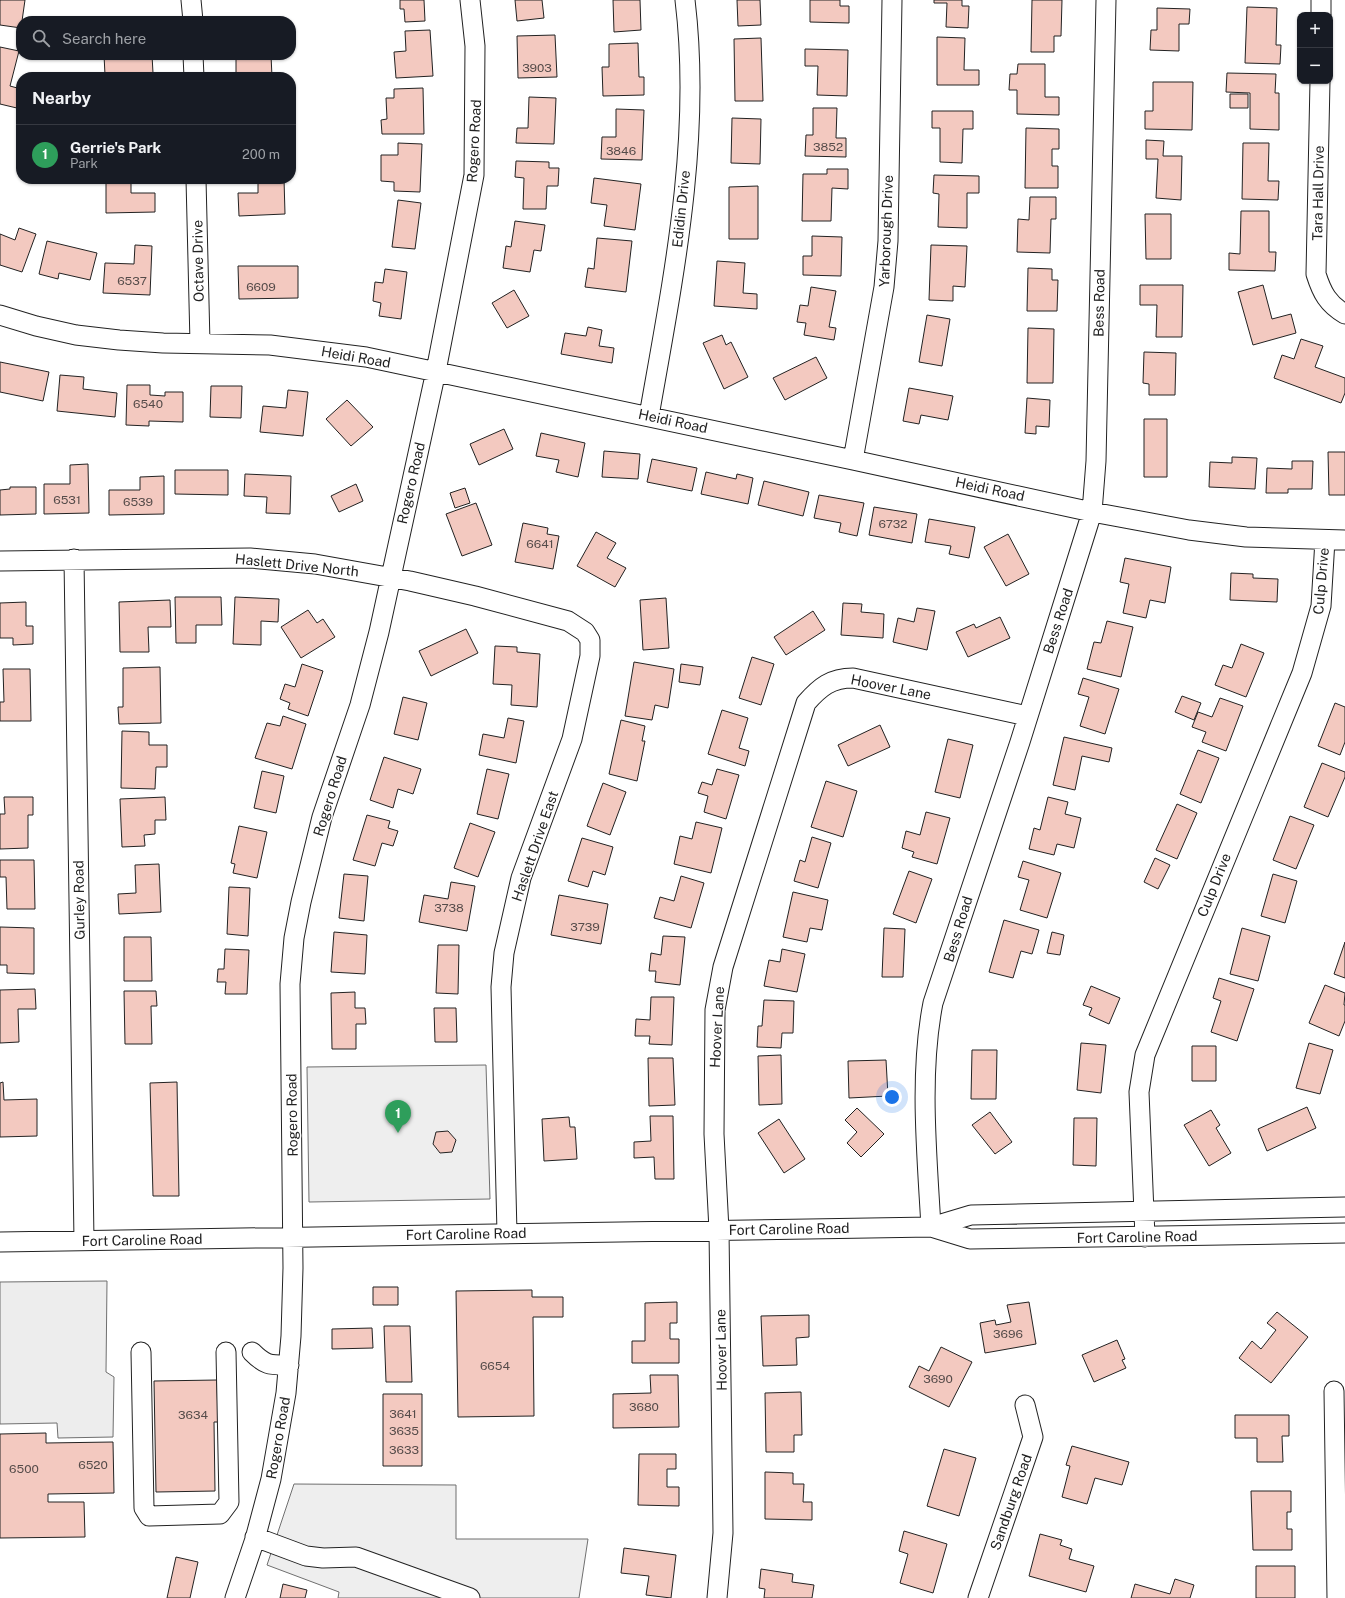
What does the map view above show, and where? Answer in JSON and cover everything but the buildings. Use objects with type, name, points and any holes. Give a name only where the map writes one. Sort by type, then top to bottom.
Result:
[{"type":"street","points":[[192,0],[193,16]]},
{"type":"street","name":"Rogero Road","points":[[235,1598],[255,1537],[271,1479],[280,1437],[289,1365],[293,1238],[290,984],[294,938],[322,817],[360,704],[391,577],[436,371],[474,175],[475,46],[470,0]]},
{"type":"street","name":"Edidin Drive","points":[[649,416],[672,285],[684,201],[690,98],[688,25],[685,0]]},
{"type":"street","name":"Yarborough Drive","points":[[853,460],[884,287],[888,241],[892,0]]},
{"type":"street","name":"Bess Road","points":[[931,1227],[926,1129],[927,1040],[933,1003],[944,973],[1092,512],[1096,461],[1106,0]]},
{"type":"street","points":[[1321,0],[1321,12]]},
{"type":"street","points":[[193,60],[194,72]]},
{"type":"street","name":"Tara Hall Drive","points":[[1320,84],[1316,274],[1321,290],[1328,302],[1345,314]]},
{"type":"street","name":"Octave Drive","points":[[196,184],[200,343]]},
{"type":"street","name":"Heidi Road","points":[[0,315],[36,326],[83,336],[134,341],[270,345],[366,357],[649,416],[1092,512],[1196,531],[1246,537],[1345,540]]},
{"type":"street","name":"Culp Drive","points":[[1145,1237],[1139,1092],[1145,1055],[1302,673],[1322,606],[1325,540]]},
{"type":"street","name":"Haslett Drive North","points":[[0,561],[250,558],[315,564],[391,577],[475,596],[568,621],[585,632]]},
{"type":"street","name":"Gurley Road","points":[[74,559],[84,1241]]},
{"type":"street","name":"Haslett Drive East","points":[[507,1233],[501,987],[504,953],[521,878],[572,738],[590,656],[590,640],[585,632]]},
{"type":"street","name":"Hoover Lane","points":[[717,1598],[723,1533],[720,1230],[714,1134],[715,1010],[719,983],[806,703],[825,684],[843,678],[853,678],[1027,716]]},
{"type":"street","name":"Fort Caroline Road","points":[[0,1242],[931,1227],[971,1214],[1345,1207]]},
{"type":"street","name":"Fort Caroline Road","points":[[931,1227],[970,1239],[1345,1233]]},
{"type":"street","points":[[142,1352],[144,1508],[149,1516],[220,1514],[229,1502],[226,1352]]},
{"type":"street","points":[[252,1352],[262,1362],[289,1365]]},
{"type":"street","points":[[1334,1391],[1337,1598]]},
{"type":"street","name":"Sandburg Road","points":[[978,1598],[1033,1437],[1025,1405]]},
{"type":"street","points":[[255,1537],[306,1556],[323,1558],[356,1557],[470,1598]]},
{"type":"shaded area","points":[[486,1065],[490,1199],[309,1202],[307,1067]]},
{"type":"shaded area","points":[[107,1281],[106,1372],[114,1377],[113,1437],[58,1438],[57,1423],[0,1424],[0,1282]]},
{"type":"shaded area","points":[[294,1484],[456,1485],[456,1539],[588,1539],[579,1598],[338,1598],[339,1592],[267,1565]]},
{"type":"place","name":"Gerrie's Park","points":[[398,1133]]}]
